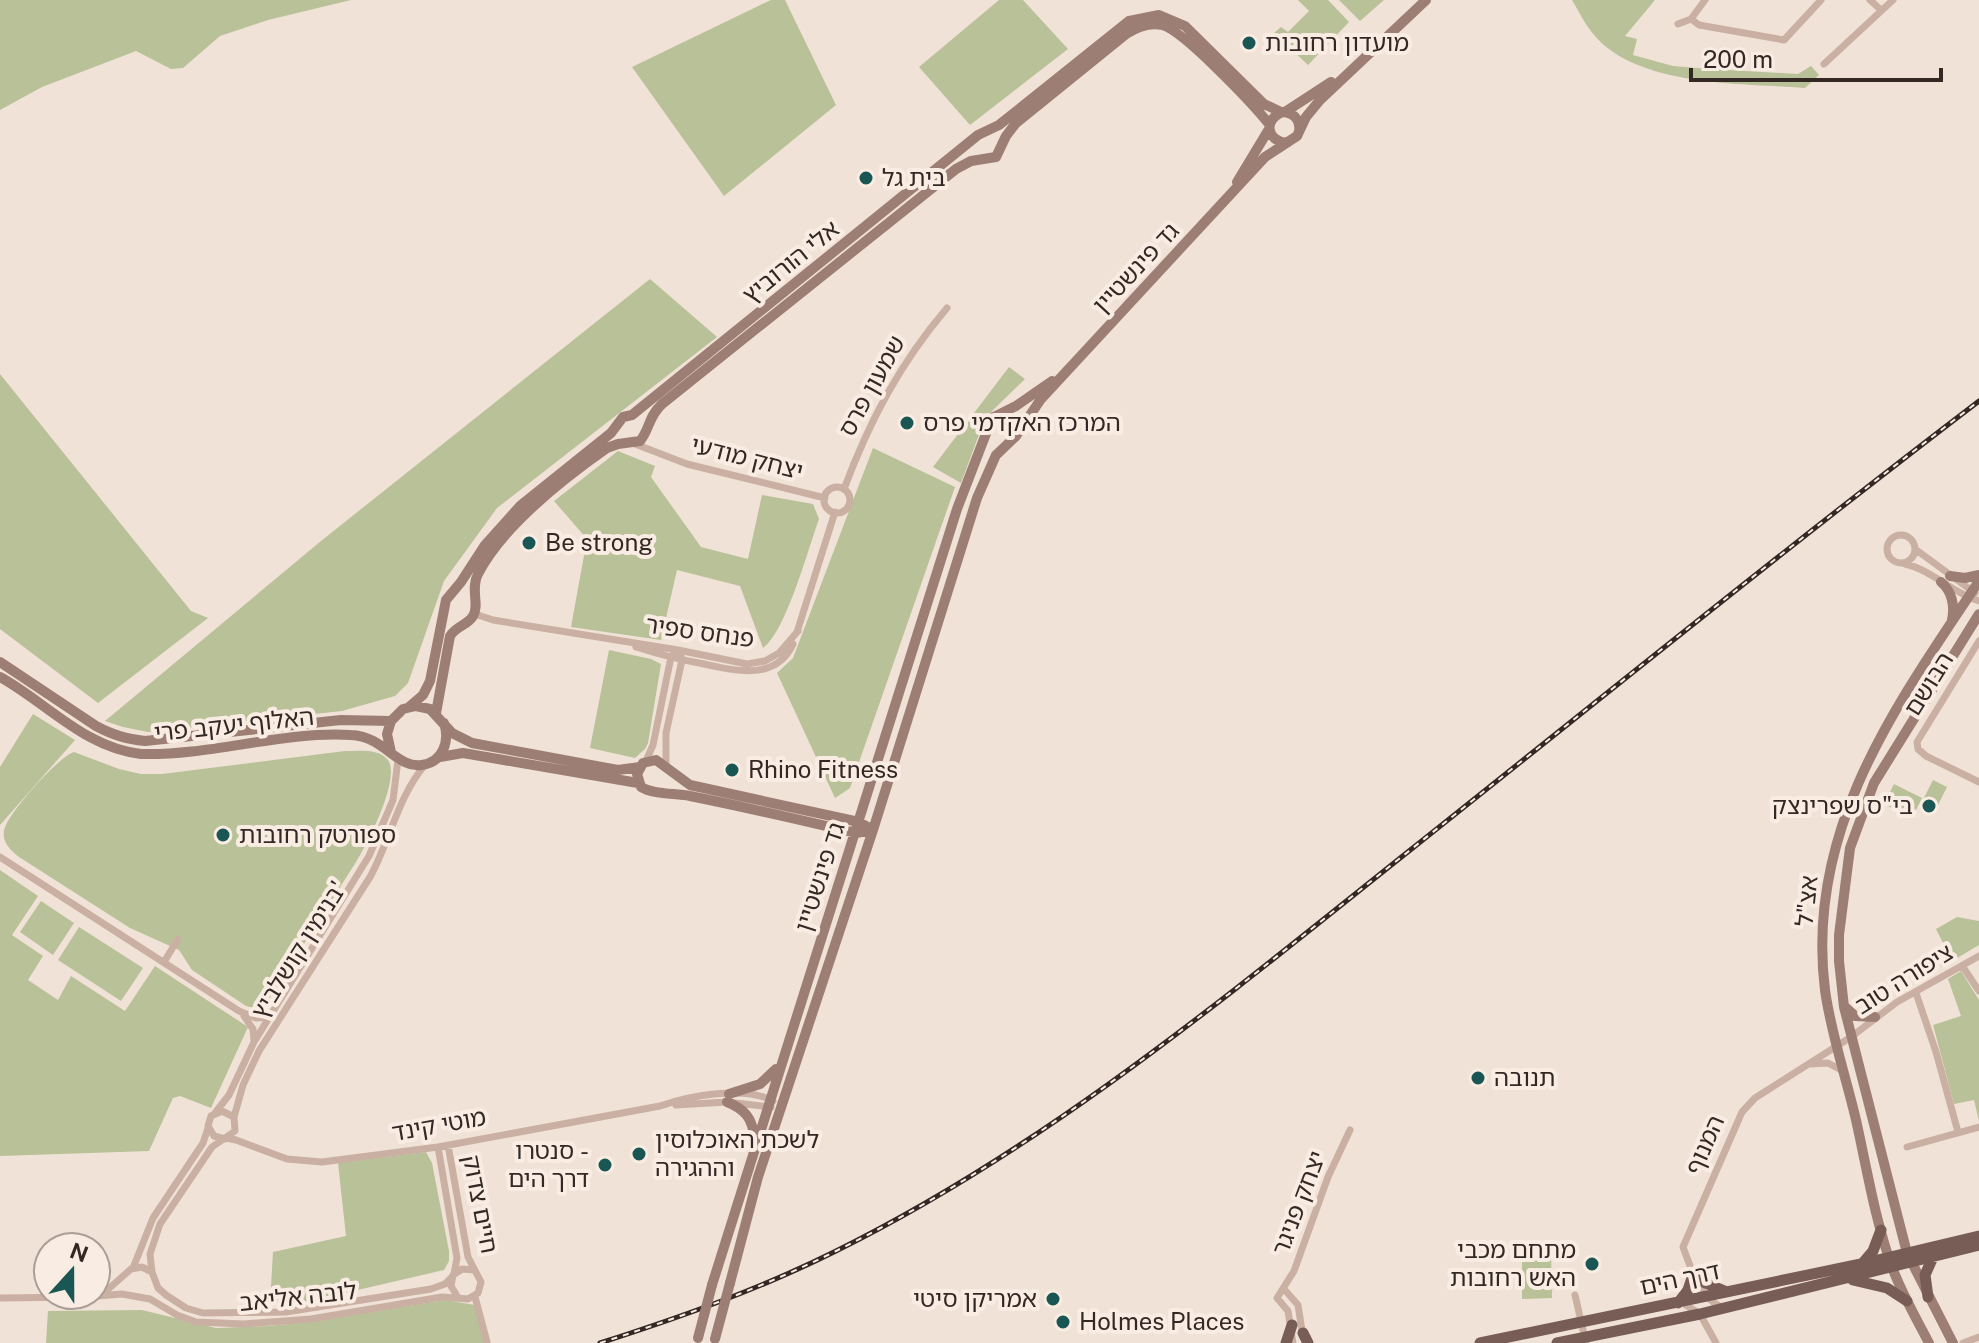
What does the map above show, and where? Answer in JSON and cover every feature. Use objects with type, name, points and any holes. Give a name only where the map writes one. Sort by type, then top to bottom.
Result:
[{"type":"main road","points":[[1861,1264],[1873,1251],[1881,1230]]},
{"type":"main road","points":[[1891,1262],[1979,1236]]},
{"type":"main road","points":[[1909,1257],[1933,1257],[1979,1245]]},
{"type":"main road","points":[[1928,1297],[1925,1275],[1933,1257]]},
{"type":"main road","name":"דרך הים","points":[[1480,1343],[1861,1264],[1891,1262]]},
{"type":"main road","name":"דרך הים","points":[[1557,1343],[1585,1340],[1849,1279],[1891,1262]]},
{"type":"main road","points":[[1679,1303],[1688,1290],[1694,1272],[1703,1282],[1727,1292]]},
{"type":"main road","points":[[1849,1279],[1887,1288],[1907,1301]]},
{"type":"main road","points":[[1286,1343],[1292,1325]]},
{"type":"street","points":[[1299,132],[1297,118],[1264,104],[1185,26],[1169,17],[1149,15],[1121,26],[988,132],[980,134],[975,141],[975,152],[985,159],[996,157],[1011,129],[1028,113],[1126,34],[1150,25],[1166,26],[1180,33],[1269,126],[1276,140],[1289,142],[1299,132],[1315,105],[1426,0]]},
{"type":"street","points":[[1678,24],[1691,19],[1705,0]]},
{"type":"street","points":[[1691,19],[1699,25],[1784,40],[1821,0]]},
{"type":"street","points":[[1870,0],[1881,10]]},
{"type":"street","points":[[1824,64],[1893,0]]},
{"type":"street","points":[[1269,126],[1273,116],[1358,62]]},
{"type":"street","name":"גד פינשטיין","points":[[1229,197],[1269,126]]},
{"type":"street","points":[[988,132],[998,136],[1002,145]]},
{"type":"street","name":"אלי הורוביץ","points":[[632,415],[975,141]]},
{"type":"street","name":"גד פינשטיין","points":[[1018,431],[1034,407],[1072,365],[1271,152],[1289,142]]},
{"type":"street","name":"אלי הורוביץ","points":[[646,430],[651,415],[662,404],[956,169],[971,161],[985,159]]},
{"type":"street","name":"שמעון פרס","points":[[844,489],[865,433],[885,395],[911,353],[947,308]]},
{"type":"street","name":"גד פינשטיין","points":[[998,414],[1026,400],[1072,365]]},
{"type":"street","points":[[1007,413],[1015,418],[1018,431],[1010,440],[996,439],[990,426],[992,418],[998,414],[1007,413]]},
{"type":"street","points":[[430,762],[446,743],[440,718],[449,639],[453,631],[470,621],[475,614],[473,589],[478,574],[515,524],[602,452],[613,445],[643,439],[646,430],[643,420],[632,415],[623,417],[611,433],[508,517],[485,545],[445,603],[430,681],[423,695],[398,712],[391,721],[387,741],[395,756],[411,765],[430,762],[443,754],[463,753],[638,783],[650,792],[660,791],[830,827],[858,827]]},
{"type":"street","points":[[618,424],[618,433],[630,443]]},
{"type":"street","name":"גד פינשטיין","points":[[696,1341],[779,1064],[858,827],[957,509],[990,426]]},
{"type":"street","name":"יצחק מודעי","points":[[646,430],[650,444],[660,453]]},
{"type":"street","name":"גד פינשטיין","points":[[715,1342],[758,1177],[873,830],[977,498],[991,464],[1010,440]]},
{"type":"street","name":"יצחק מודעי","points":[[630,443],[687,464],[825,498]]},
{"type":"street","points":[[832,488],[844,489],[849,496],[844,511],[835,512],[827,508],[825,498],[832,488]]},
{"type":"street","points":[[798,631],[835,512]]},
{"type":"street","points":[[1902,563],[1911,560],[1915,549],[1914,542],[1907,536],[1898,535],[1890,541],[1887,549],[1890,558],[1902,563],[1915,566],[1976,590]]},
{"type":"street","points":[[1915,549],[1946,579],[1953,604],[1952,623]]},
{"type":"street","points":[[1946,579],[1965,578],[1976,590]]},
{"type":"street","name":"אצ\"ל","points":[[1929,1343],[1907,1301],[1881,1230],[1836,1044],[1825,990],[1823,961],[1827,893],[1837,836],[1880,735],[1976,590]]},
{"type":"street","points":[[453,594],[463,592],[474,601]]},
{"type":"street","points":[[445,614],[452,621],[462,624]]},
{"type":"street","name":"פנחס ספיר","points":[[475,614],[493,620],[740,663],[756,663],[779,653],[798,631]]},
{"type":"street","name":"אצ\"ל","points":[[1953,1343],[1909,1257],[1844,1007],[1839,935],[1844,882],[1855,832],[1874,783],[1979,614]]},
{"type":"street","name":"פנחס ספיר","points":[[612,639],[682,660],[735,671],[758,671],[773,666],[785,657],[798,631]]},
{"type":"street","name":"הבושם","points":[[1979,641],[1920,736],[1918,749],[1979,782]]},
{"type":"street","points":[[638,783],[637,774],[653,745],[671,657],[678,650],[682,660],[666,733],[670,780],[660,791]]},
{"type":"street","name":"האלוף יעקב פרי","points":[[0,662],[96,726],[132,740],[341,720],[391,721]]},
{"type":"street","name":"האלוף יעקב פרי","points":[[0,677],[80,732],[109,747],[130,753],[150,754],[341,734],[372,739],[395,756]]},
{"type":"street","points":[[409,707],[423,707],[440,718],[461,739],[472,743],[618,770],[656,760],[690,785],[828,815],[873,830]]},
{"type":"street","name":"בנימין קושלביץ'","points":[[215,1113],[229,1095],[254,1042],[369,856],[393,800],[395,756]]},
{"type":"street","name":"בנימין קושלביץ'","points":[[234,1117],[253,1062],[370,877],[386,847],[413,779],[430,762]]},
{"type":"street","points":[[828,815],[854,811],[863,802],[870,787]]},
{"type":"street","points":[[830,827],[844,836],[850,849]]},
{"type":"street","points":[[0,857],[239,1011],[256,1018],[270,1017]]},
{"type":"street","points":[[164,962],[178,939]]},
{"type":"street","name":"ציפורה טוב","points":[[1851,1037],[1897,1002],[1979,956]]},
{"type":"street","points":[[1963,967],[1979,991]]},
{"type":"street","points":[[1916,993],[1958,1132]]},
{"type":"street","points":[[1844,1007],[1855,1016],[1875,1017]]},
{"type":"street","points":[[239,1011],[253,1029],[254,1042]]},
{"type":"street","name":"המנוף","points":[[1706,1297],[1683,1247],[1742,1112],[1755,1098],[1851,1037]]},
{"type":"street","points":[[1807,1065],[1828,1063],[1844,1073]]},
{"type":"street","points":[[754,1144],[754,1130],[748,1116],[728,1098],[760,1084],[773,1074],[779,1064]]},
{"type":"street","name":"מוטי קינד","points":[[226,1138],[287,1159],[339,1161],[438,1147],[691,1098],[757,1095],[767,1103],[781,1106]]},
{"type":"street","points":[[112,1287],[138,1261],[151,1221],[203,1143],[209,1119],[215,1113],[226,1111],[234,1117],[235,1131],[212,1147],[160,1224],[150,1254],[154,1277],[151,1293],[138,1297],[112,1294]]},
{"type":"street","points":[[208,1126],[214,1136],[226,1138]]},
{"type":"street","points":[[1907,1147],[1979,1127]]},
{"type":"street","name":"יצחק פניגר","points":[[1293,1343],[1288,1311],[1277,1298],[1294,1271],[1328,1177],[1350,1130]]},
{"type":"street","name":"חיים צדוק","points":[[448,1145],[467,1254],[474,1270]]},
{"type":"street","name":"חיים צדוק","points":[[438,1147],[457,1258],[453,1275]]},
{"type":"street","points":[[128,1273],[140,1267],[154,1277]]},
{"type":"street","points":[[462,1269],[474,1270],[481,1282],[479,1291],[475,1297],[463,1299],[452,1290],[453,1275],[462,1269]]},
{"type":"street","points":[[128,1273],[127,1290],[138,1297]]},
{"type":"street","name":"לובה אליאב","points":[[154,1277],[161,1292],[186,1308],[203,1313],[230,1314],[320,1308],[434,1288],[447,1283],[453,1275]]},
{"type":"street","name":"יצחק פניגר","points":[[1284,1289],[1298,1305],[1305,1340]]},
{"type":"street","points":[[1575,1295],[1585,1340]]},
{"type":"street","points":[[0,1298],[32,1297]]},
{"type":"street","name":"לובה אליאב","points":[[138,1297],[154,1301],[191,1321],[233,1324],[288,1322],[442,1297],[463,1299]]},
{"type":"street","points":[[475,1297],[487,1342]]},
{"type":"street","points":[[1706,1297],[1725,1308],[1710,1329]]},
{"type":"street","points":[[1679,1303],[1700,1314],[1716,1343]]},
{"type":"street","points":[[1963,1343],[1979,1337]]},
{"type":"green space","points":[[0,0],[351,0],[268,20],[220,36],[183,68],[171,69],[136,51],[42,87],[0,110]]},
{"type":"green space","points":[[771,0],[785,0],[836,105],[724,196],[632,67]]},
{"type":"green space","points":[[999,0],[1023,0],[1068,49],[970,125],[919,67]]},
{"type":"green space","points":[[1298,0],[1328,0],[1349,22],[1308,65],[1274,33],[1281,27],[1288,32],[1309,11]]},
{"type":"green space","points":[[1339,0],[1384,0],[1360,21]]},
{"type":"green space","points":[[1572,0],[1655,0],[1625,36],[1637,39],[1633,55],[1673,66],[1710,69],[1798,74],[1811,66],[1819,75],[1805,88],[1723,83],[1664,74],[1614,53],[1595,36]]},
{"type":"green space","points":[[650,279],[717,337],[497,508],[444,581],[408,683],[395,696],[342,711],[148,732],[105,721],[321,541]]},
{"type":"green space","points":[[1009,367],[1025,379],[984,421],[961,483],[933,467]]},
{"type":"green space","points":[[0,374],[191,611],[208,618],[98,703],[0,629]]},
{"type":"green space","points":[[873,448],[955,487],[850,788],[835,798],[777,673],[793,658]]},
{"type":"green space","points":[[618,451],[655,466],[651,477],[701,547],[748,559],[762,495],[813,504],[819,519],[803,569],[780,625],[763,648],[740,586],[677,570],[661,640],[571,627],[587,539],[554,501]]},
{"type":"green space","points":[[609,650],[661,664],[648,743],[635,758],[590,748]]},
{"type":"green space","points":[[33,714],[75,740],[0,825],[0,767]]},
{"type":"green space","points":[[345,751],[374,752],[388,760],[391,769],[386,796],[356,862],[269,999],[254,1008],[246,1006],[192,970],[179,950],[130,928],[19,857],[4,839],[7,823],[23,800],[57,764],[74,752],[119,769],[141,774],[162,774]]},
{"type":"green space","points":[[1933,780],[1947,787],[1935,811],[1921,804]]},
{"type":"green space","points":[[1894,784],[1922,798],[1912,818],[1884,804]]},
{"type":"green space","points":[[0,870],[38,896],[12,935],[43,956],[28,980],[58,1000],[71,976],[125,1011],[155,966],[248,1027],[211,1108],[180,1096],[173,1098],[149,1151],[0,1156]]},
{"type":"green space","points":[[41,901],[74,923],[53,955],[20,932]]},
{"type":"green space","points":[[1957,917],[1979,921],[1979,945],[1942,967],[1937,957],[1947,951],[1936,929]]},
{"type":"green space","points":[[79,927],[143,968],[121,1001],[58,960]]},
{"type":"green space","points":[[1961,971],[1979,1000],[1979,1121],[1974,1100],[1954,1104],[1933,1025],[1961,1016],[1948,979]]},
{"type":"green space","points":[[426,1152],[432,1163],[449,1251],[449,1261],[444,1270],[310,1301],[270,1304],[273,1252],[346,1236],[338,1163]]},
{"type":"green space","points":[[1522,1252],[1551,1252],[1552,1298],[1522,1299]]},
{"type":"green space","points":[[445,1300],[475,1305],[485,1343],[46,1343],[48,1311],[142,1310],[216,1328],[317,1321]]},
{"type":"railway","points":[[600,1343],[720,1302],[836,1251],[989,1165],[1062,1117],[1203,1014],[1979,401]]},
{"type":"place","name":"מועדון רחובות","points":[[1249,43]]},
{"type":"place","name":"בית גל","points":[[866,178]]},
{"type":"place","name":"המרכז האקדמי פרס","points":[[907,423]]},
{"type":"place","name":"Be strong","points":[[529,543]]},
{"type":"place","name":"Rhino Fitness","points":[[732,770]]},
{"type":"place","name":"בי\"ס שפרינצק","points":[[1929,806]]},
{"type":"place","name":"ספורטק רחובות","points":[[223,835]]},
{"type":"place","name":"תנובה","points":[[1478,1078]]},
{"type":"place","name":"לשכת האוכלוסין וההגירה","points":[[639,1154]]},
{"type":"place","name":"סנטרו - דרך הים","points":[[605,1165]]},
{"type":"place","name":"מתחם מכבי האש רחובות","points":[[1592,1264]]},
{"type":"place","name":"אמריקן סיטי","points":[[1053,1299]]},
{"type":"place","name":"Holmes Places","points":[[1063,1322]]}]
